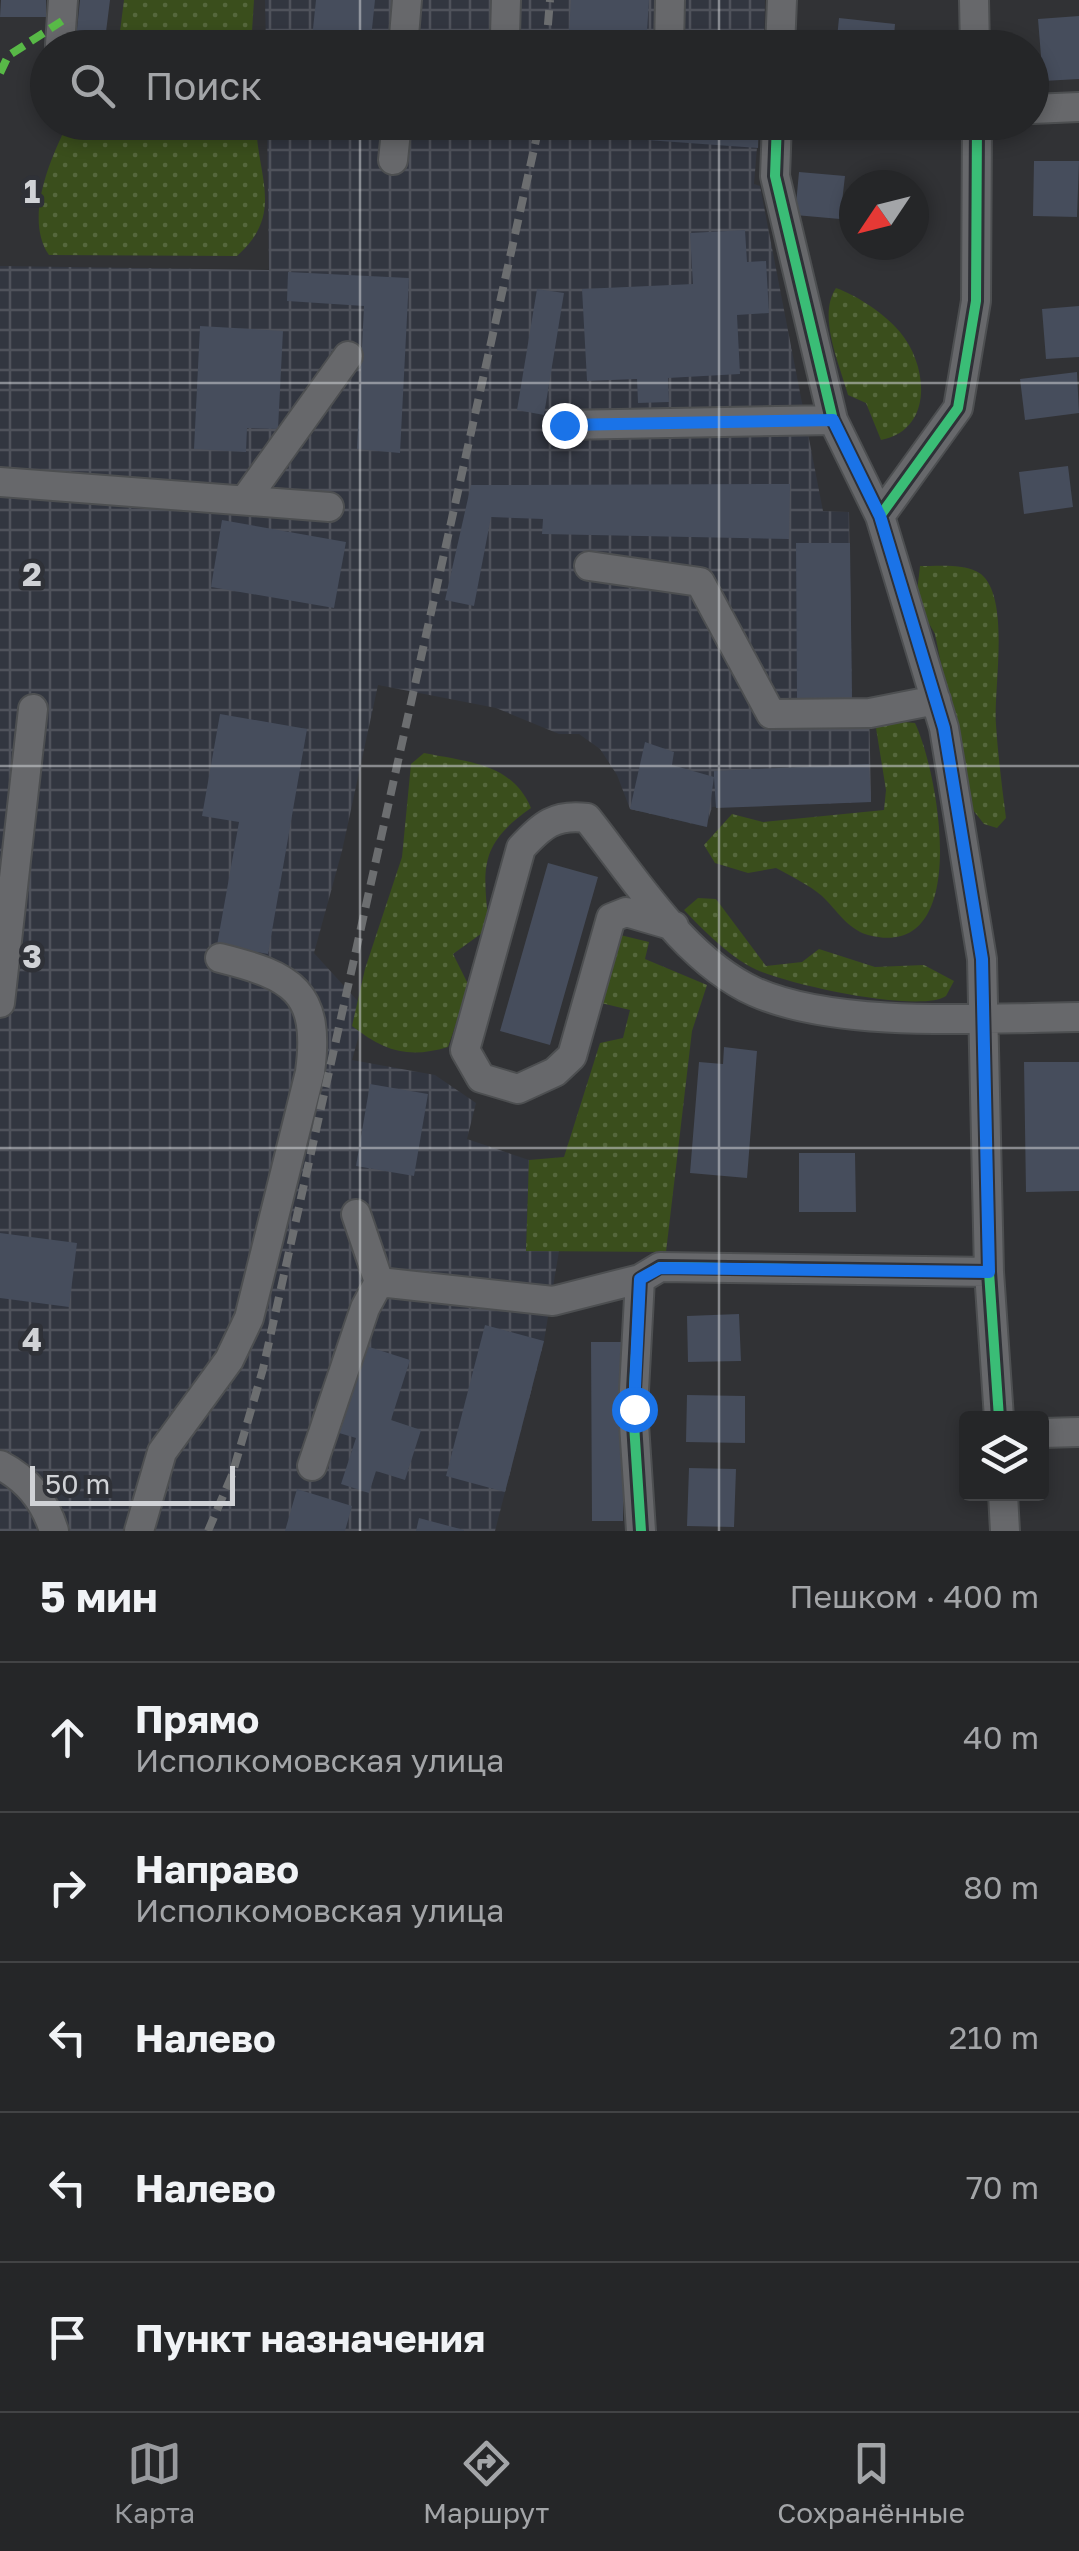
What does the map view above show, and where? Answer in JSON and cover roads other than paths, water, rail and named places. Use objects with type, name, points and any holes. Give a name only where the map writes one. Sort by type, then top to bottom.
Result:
[{"type":"street","points":[[61,30],[63,0]]},
{"type":"street","points":[[405,30],[408,0]]},
{"type":"street","points":[[504,30],[506,0]]},
{"type":"street","points":[[669,30],[670,0]]},
{"type":"street","points":[[781,30],[782,0]]},
{"type":"street","points":[[974,0],[975,30]]},
{"type":"street","points":[[1049,108],[1079,107]]},
{"type":"street","points":[[393,160],[395,140]]},
{"type":"street","points":[[776,140],[775,176],[833,420],[880,516],[936,700],[982,959],[989,1272],[999,1411]]},
{"type":"street","points":[[880,516],[958,408],[976,302],[977,140]]},
{"type":"street","points":[[245,500],[348,356]]},
{"type":"street","points":[[564,425],[833,420]]},
{"type":"street","points":[[0,482],[328,507]]},
{"type":"street","points":[[589,566],[700,582],[770,714],[870,713],[936,700]]},
{"type":"street","points":[[0,1003],[33,709]]},
{"type":"street","points":[[674,926],[626,912],[612,918],[572,1056],[555,1072],[518,1089],[481,1078],[465,1050],[521,848],[542,825],[565,815],[587,818],[674,926],[730,976],[753,991],[792,1004],[910,1017],[1079,1017]]},
{"type":"street","points":[[139,1531],[162,1452],[229,1360],[250,1318],[310,1072],[312,1032],[293,986],[279,974],[220,958]]},
{"type":"street","points":[[312,1466],[365,1308],[379,1282],[356,1214]]},
{"type":"street","points":[[379,1282],[553,1302],[640,1279],[660,1268],[989,1272]]},
{"type":"street","points":[[640,1279],[634,1409],[641,1531]]},
{"type":"street","points":[[1049,1432],[1079,1432]]},
{"type":"street","points":[[0,1465],[26,1480],[54,1531]]},
{"type":"street","points":[[1003,1501],[1004,1531]]},
{"type":"railway","points":[[548,30],[550,0]]},
{"type":"railway","points":[[208,1531],[232,1475],[263,1369],[536,140]]}]
